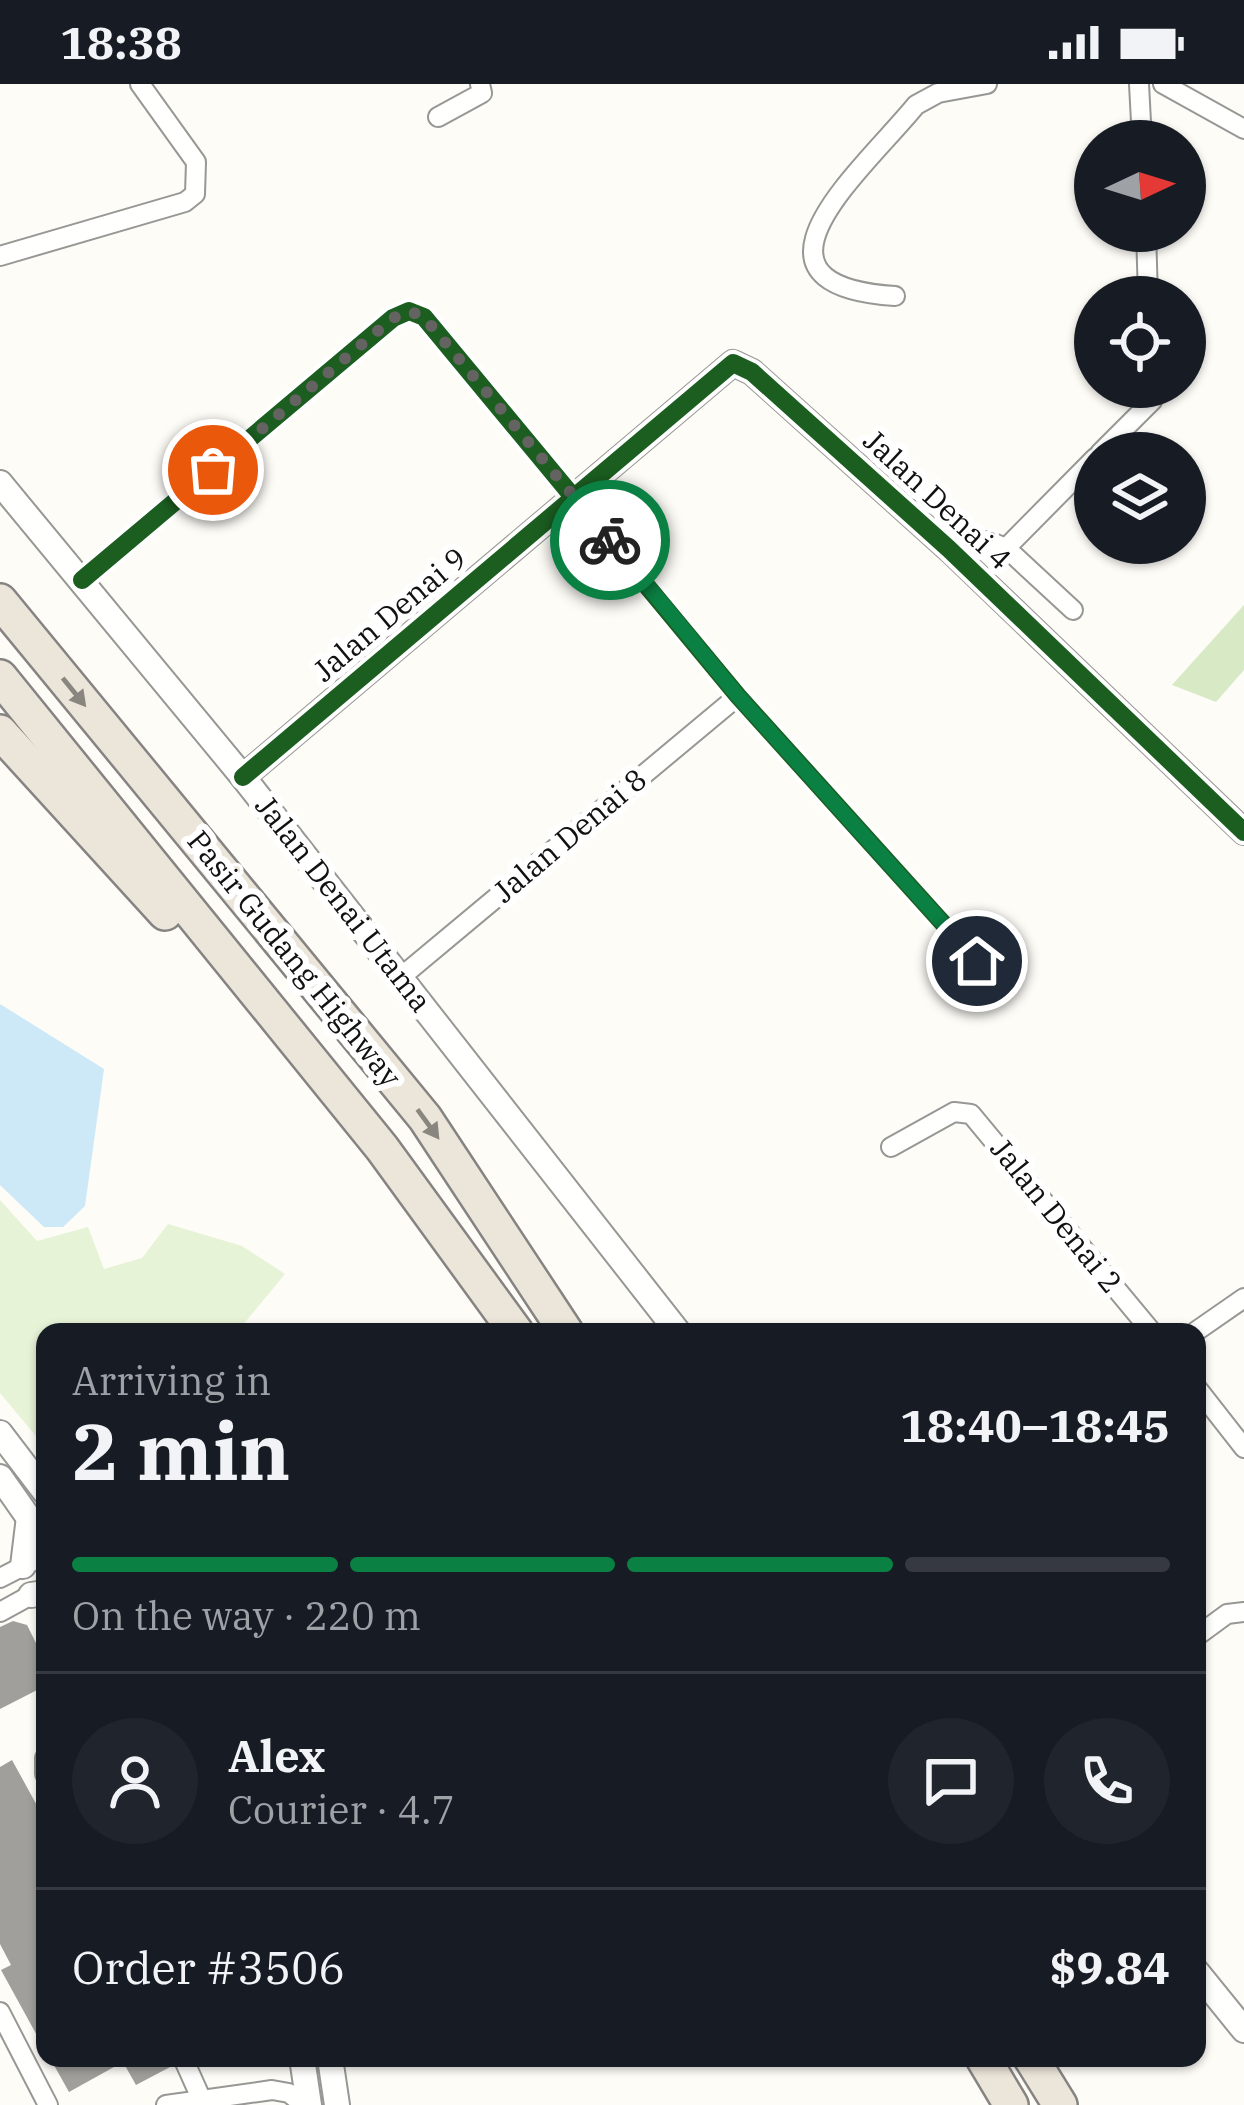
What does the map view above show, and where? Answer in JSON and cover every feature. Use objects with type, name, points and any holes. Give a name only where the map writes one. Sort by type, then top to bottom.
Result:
[{"type":"highway","name":"Pasir Gudang Highway","points":[[0,602],[425,1118],[560,1323]]},
{"type":"highway","name":"Pasir Gudang Highway","points":[[0,676],[382,1148],[509,1323]]},
{"type":"highway","points":[[0,732],[382,1148]]},
{"type":"highway","points":[[988,2067],[1011,2105]]},
{"type":"highway","points":[[1036,2067],[1060,2105]]},
{"type":"street","points":[[0,256],[196,194],[196,162],[140,84]]},
{"type":"street","points":[[438,117],[473,102],[482,93],[480,84]]},
{"type":"street","points":[[895,296],[855,293],[820,274],[810,261],[814,235],[916,105],[938,93],[987,84]]},
{"type":"street","points":[[1139,84],[1141,120]]},
{"type":"street","points":[[1163,84],[1244,129]]},
{"type":"street","points":[[82,580],[393,318],[409,311],[424,317],[738,696],[977,961]]},
{"type":"street","name":"Jalan Denai 4","points":[[576,498],[722,368],[733,363],[752,372],[949,549],[1242,825]]},
{"type":"street","points":[[1121,432],[1144,408]]},
{"type":"street","points":[[1006,548],[1074,480]]},
{"type":"street","name":"Jalan Denai Utama","points":[[0,483],[243,777],[671,1323]]},
{"type":"street","name":"Jalan Denai 9","points":[[243,777],[576,498]]},
{"type":"street","points":[[949,549],[988,541],[1006,548],[1073,610]]},
{"type":"street","name":"Jalan Denai 8","points":[[401,977],[738,696]]},
{"type":"street","name":"Jalan Denai 2","points":[[891,1147],[954,1112],[971,1114],[1145,1323]]},
{"type":"street","points":[[1206,1324],[1244,1298]]},
{"type":"street","points":[[1206,1399],[1244,1448]]},
{"type":"street","points":[[0,1433],[36,1480]]},
{"type":"street","points":[[0,1477],[36,1528]]},
{"type":"street","points":[[0,1578],[34,1560],[29,1517]]},
{"type":"street","points":[[0,1612],[36,1595]]},
{"type":"street","points":[[1206,1629],[1227,1614],[1244,1612]]},
{"type":"street","points":[[1206,1983],[1244,2030]]},
{"type":"street","points":[[0,2012],[48,2105]]},
{"type":"street","points":[[187,2067],[204,2103]]},
{"type":"street","points":[[166,2105],[272,2090],[288,2080],[296,2067]]},
{"type":"street","points":[[272,2090],[306,2105],[303,2067]]},
{"type":"street","points":[[332,2067],[337,2105]]},
{"type":"green space","points":[[1244,605],[1244,670],[1216,702],[1172,685]]},
{"type":"green space","points":[[0,1200],[37,1241],[88,1227],[104,1269],[142,1258],[168,1224],[242,1246],[285,1274],[244,1323],[36,1323],[36,1436],[0,1393]]},
{"type":"water","points":[[0,1004],[104,1069],[85,1206],[63,1227],[44,1227],[0,1185]]},
{"type":"building","points":[[13,1621],[27,1625],[36,1643],[36,1691],[0,1709],[0,1627]]},
{"type":"building","points":[[12,1760],[36,1804],[36,2034],[1,1970],[11,1965],[0,1944],[0,1767]]},
{"type":"building","points":[[55,2067],[114,2067],[69,2092]]},
{"type":"building","points":[[126,2067],[170,2067],[136,2085]]},
{"type":"cycle path","points":[[82,580],[393,318],[409,311],[424,317],[738,696],[977,961]]},
{"type":"cycle path","points":[[243,777],[733,363],[752,372],[949,549],[1244,832]]},
{"type":"way so far","points":[[213,470],[393,318],[409,311],[424,317],[610,540]]},
{"type":"route","points":[[610,540],[738,696],[977,961]]}]
